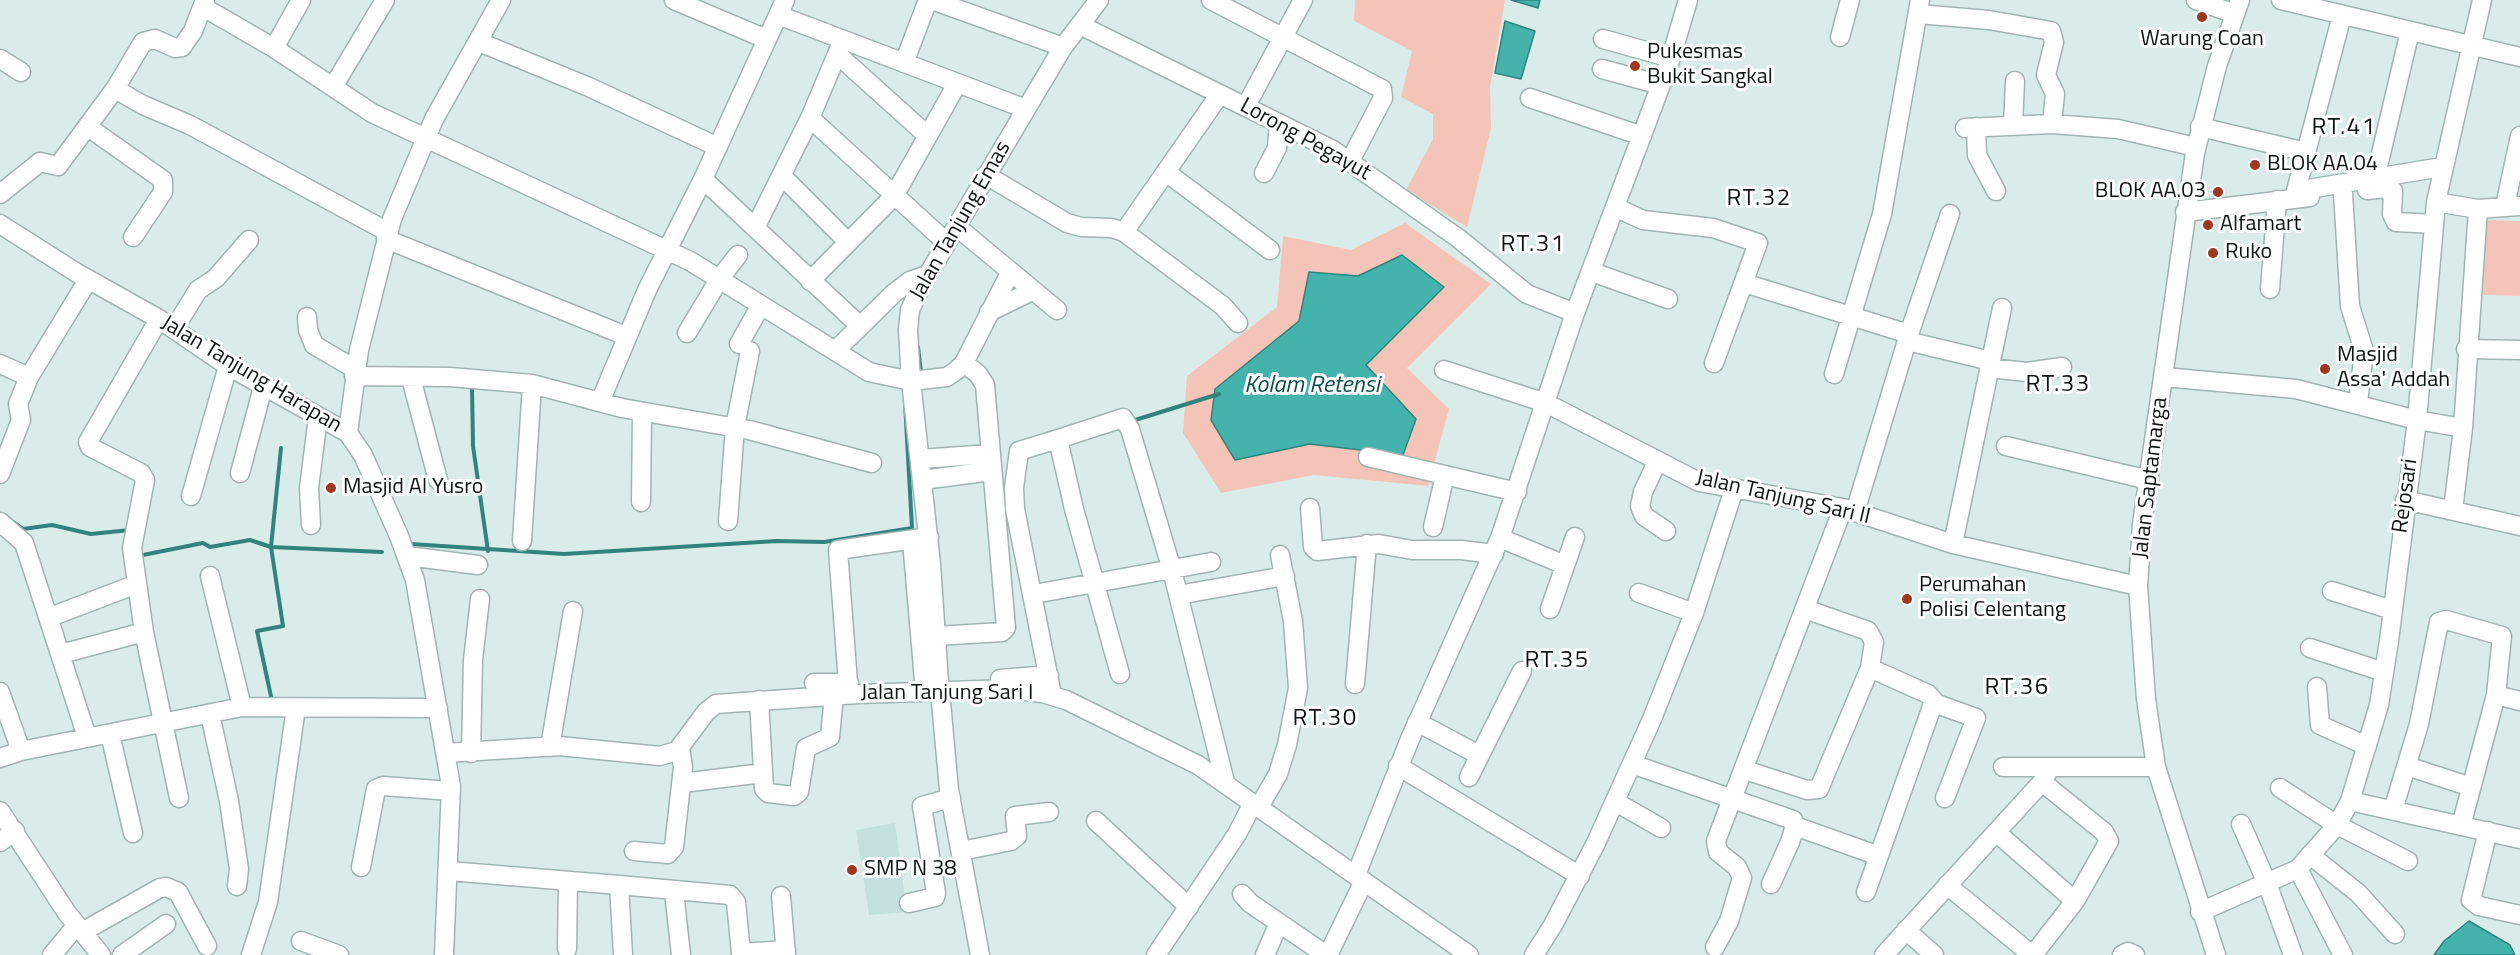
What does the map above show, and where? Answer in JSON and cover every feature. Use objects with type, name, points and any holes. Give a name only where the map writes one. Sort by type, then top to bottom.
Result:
[{"type":"street","points":[[273,48],[302,0]]},
{"type":"street","points":[[333,87],[385,0]]},
{"type":"street","points":[[348,433],[355,373],[387,236],[425,138],[501,0]]},
{"type":"street","points":[[674,0],[766,39]]},
{"type":"street","points":[[904,63],[930,0],[973,7],[1063,47]]},
{"type":"street","name":"Jalan Tanjung Emas","points":[[932,687],[936,636],[920,539],[921,469],[911,381],[909,316],[927,275],[1063,47],[1099,0]]},
{"type":"street","points":[[1211,0],[1383,91],[1383,98],[1350,161]]},
{"type":"street","points":[[1246,106],[1302,0]]},
{"type":"street","points":[[1242,894],[1250,903],[1327,955],[1360,878],[1398,766],[1497,546],[1575,314],[1617,208],[1671,58],[1688,0]]},
{"type":"street","points":[[1840,37],[1850,0]]},
{"type":"street","points":[[2196,0],[2238,7]]},
{"type":"street","points":[[2281,0],[2520,57]]},
{"type":"street","name":"Rejosari","points":[[2200,912],[2298,869],[2337,825],[2350,801],[2379,705],[2404,500],[2417,420],[2436,202],[2442,167],[2482,0]]},
{"type":"street","points":[[0,194],[34,164],[40,162],[58,166],[115,89],[143,42],[149,39],[162,41],[175,48],[185,45],[204,3],[372,113],[667,249],[720,278],[869,372],[911,381],[947,376],[964,363],[1010,273]]},
{"type":"street","points":[[600,402],[626,336],[703,179],[782,7],[840,48],[928,136]]},
{"type":"street","points":[[1834,374],[1882,214],[1919,7],[2051,31],[2054,42],[2046,75],[2055,94],[2052,124]]},
{"type":"street","name":"Jalan Saptamarga","points":[[2216,955],[2200,912],[2156,767],[2146,699],[2138,586],[2149,480],[2185,212],[2196,147],[2217,66],[2238,7]]},
{"type":"street","points":[[2342,15],[2296,191],[2442,167]]},
{"type":"street","name":"Lorong Pegayut","points":[[1080,25],[1246,106],[1350,161],[1465,243],[1527,294],[1575,314]]},
{"type":"street","points":[[2375,179],[2410,31]]},
{"type":"street","points":[[1603,39],[1671,58]]},
{"type":"street","points":[[479,42],[589,87],[718,147]]},
{"type":"street","points":[[840,48],[904,63],[1026,110]]},
{"type":"street","points":[[755,228],[810,118],[840,48]]},
{"type":"street","points":[[0,59],[21,72]]},
{"type":"street","points":[[1602,69],[1661,85]]},
{"type":"street","points":[[2013,126],[2015,81]]},
{"type":"street","points":[[810,281],[894,196],[957,84]]},
{"type":"street","points":[[115,89],[143,105],[190,125],[387,236],[626,336]]},
{"type":"street","points":[[1124,232],[1220,94]]},
{"type":"street","points":[[1530,98],[1642,136]]},
{"type":"street","points":[[810,118],[894,196],[1010,273],[1057,310]]},
{"type":"street","points":[[1264,173],[1277,148],[1279,123]]},
{"type":"street","points":[[1996,191],[1977,155],[1970,127],[2052,124],[2118,129],[2196,147]]},
{"type":"street","points":[[88,127],[163,180],[163,192],[133,237]]},
{"type":"street","points":[[2200,127],[2306,152]]},
{"type":"street","points":[[2436,202],[2478,209],[2513,206],[2520,136]]},
{"type":"street","points":[[1166,172],[1270,250]]},
{"type":"street","points":[[987,175],[1067,223],[1081,227],[1112,228],[1124,232],[1223,306],[1239,323]]},
{"type":"street","points":[[782,176],[848,242]]},
{"type":"street","points":[[703,179],[859,325]]},
{"type":"street","points":[[2185,212],[2387,188],[2393,191],[2392,214],[2396,222],[2434,224]]},
{"type":"street","points":[[2343,193],[2349,296],[2364,351],[2358,403]]},
{"type":"street","points":[[2270,289],[2277,200]]},
{"type":"street","points":[[1617,208],[1643,220],[1713,228],[1758,243],[1714,363]]},
{"type":"street","points":[[2453,510],[2463,428],[2466,349],[2478,209]]},
{"type":"street","points":[[1715,947],[1729,921],[1741,885],[1737,867],[1716,848],[1805,609],[1849,510],[1950,214]]},
{"type":"street","name":"Jalan Tanjung Harapan","points":[[0,224],[88,280],[166,324],[262,387],[348,433],[363,455],[407,556],[417,589],[438,708],[451,791],[444,955]]},
{"type":"street","points":[[179,798],[144,632],[137,584],[134,536],[145,488],[144,476],[90,447],[88,442],[166,324],[198,290],[216,278],[249,240]]},
{"type":"street","points":[[687,333],[720,278],[738,255]]},
{"type":"street","points":[[1592,272],[1668,299]]},
{"type":"street","points":[[836,351],[859,325],[903,286],[927,275]]},
{"type":"street","points":[[0,474],[21,420],[18,404],[29,377],[88,280]]},
{"type":"street","points":[[1744,283],[1851,316],[1990,365],[2027,372],[2062,367]]},
{"type":"street","points":[[989,312],[1032,291]]},
{"type":"street","points":[[728,521],[744,347],[761,305]]},
{"type":"street","points":[[1953,544],[2002,308]]},
{"type":"street","points":[[307,317],[308,330],[314,345],[355,373],[411,378],[481,379],[532,384],[642,412],[735,427],[872,463]]},
{"type":"street","points":[[2466,349],[2520,350]]},
{"type":"street","points":[[936,636],[1002,632],[1006,628],[985,385],[978,374],[964,363]]},
{"type":"street","points":[[0,364],[29,377]]},
{"type":"street","points":[[191,496],[228,366]]},
{"type":"street","name":"Jalan Tanjung Sari II","points":[[1444,370],[1546,403],[1699,482],[1849,510],[1953,544],[2138,586]]},
{"type":"street","points":[[2164,376],[2280,386],[2358,403],[2417,420],[2463,428]]},
{"type":"street","points":[[411,378],[438,480]]},
{"type":"street","points":[[522,541],[532,384]]},
{"type":"street","points":[[240,473],[262,387]]},
{"type":"street","points":[[641,502],[642,412]]},
{"type":"street","points":[[311,525],[309,488],[318,417]]},
{"type":"street","points":[[1052,695],[1034,594],[1013,498],[1017,461],[1021,450],[1059,444],[1121,418],[1128,425],[1172,570],[1225,782]]},
{"type":"street","points":[[1059,444],[1094,584],[1120,674]]},
{"type":"street","points":[[2006,446],[2149,480]]},
{"type":"street","points":[[1368,457],[1517,492]]},
{"type":"street","points":[[921,469],[991,462]]},
{"type":"street","points":[[1657,462],[1643,492],[1640,506],[1644,516],[1666,531]]},
{"type":"street","points":[[1433,527],[1445,475]]},
{"type":"street","points":[[1534,955],[1580,876],[1616,802],[1694,613],[1734,489]]},
{"type":"street","points":[[2404,500],[2520,526]]},
{"type":"street","points":[[1310,508],[1315,550],[1367,544],[1387,544],[1412,550],[1461,550],[1497,546],[1565,565]]},
{"type":"street","points":[[0,522],[24,543],[50,617],[87,737]]},
{"type":"street","points":[[0,544],[16,534]]},
{"type":"street","points":[[1550,609],[1575,537]]},
{"type":"street","points":[[759,700],[763,773],[767,792],[797,795],[806,748],[830,737],[841,689],[838,550],[920,539],[932,687],[980,955]]},
{"type":"street","points":[[1355,684],[1367,544]]},
{"type":"street","points":[[1156,955],[1278,774],[1295,713],[1298,666],[1281,555]]},
{"type":"street","points":[[407,556],[478,565]]},
{"type":"street","points":[[1034,594],[1211,562]]},
{"type":"street","points":[[210,576],[242,706]]},
{"type":"street","points":[[1178,595],[1285,576]]},
{"type":"street","points":[[50,617],[137,584]]},
{"type":"street","points":[[2332,591],[2392,610]]},
{"type":"street","points":[[1639,593],[1694,613]]},
{"type":"street","points":[[471,753],[472,660],[480,598]]},
{"type":"street","points":[[1745,770],[1807,790],[1820,789],[1870,668],[1874,642],[1868,631],[1805,609]]},
{"type":"street","points":[[550,747],[573,611]]},
{"type":"street","points":[[2393,810],[2425,700],[2438,624],[2441,620],[2502,636],[2496,695],[2461,826]]},
{"type":"street","points":[[60,654],[144,632]]},
{"type":"street","points":[[2310,648],[2384,672]]},
{"type":"street","points":[[1870,668],[1928,694],[1934,703],[1976,718],[1945,798]]},
{"type":"street","points":[[1470,777],[1479,755],[1499,722],[1522,671]]},
{"type":"street","points":[[932,687],[1049,675]]},
{"type":"street","points":[[814,683],[841,689]]},
{"type":"street","name":"Jalan Tanjung Sari I","points":[[680,748],[712,706],[841,689],[932,687],[1010,689],[1052,695],[1198,765],[1469,955]]},
{"type":"street","points":[[2317,687],[2320,724],[2367,746]]},
{"type":"street","points":[[0,692],[21,751]]},
{"type":"street","points":[[2496,695],[2520,701]]},
{"type":"street","points":[[1866,892],[1934,703]]},
{"type":"street","points":[[0,758],[21,751],[242,706],[438,708]]},
{"type":"street","points":[[251,955],[268,902],[296,708]]},
{"type":"street","points":[[210,714],[231,813],[239,869],[237,886]]},
{"type":"street","points":[[1417,722],[1479,755]]},
{"type":"street","points":[[110,734],[133,833]]},
{"type":"street","points":[[445,753],[550,747],[594,748],[660,756],[674,753],[680,748]]},
{"type":"street","points":[[634,850],[671,852],[682,783],[683,767],[680,748]]},
{"type":"street","points":[[1632,764],[1790,818],[1795,826],[1879,856]]},
{"type":"street","points":[[1398,766],[1580,876]]},
{"type":"street","points":[[2407,766],[2471,787]]},
{"type":"street","points":[[2003,767],[2046,775],[2156,767]]},
{"type":"street","points":[[682,783],[763,773]]},
{"type":"street","points":[[1884,955],[2046,775]]},
{"type":"street","points":[[1947,885],[2033,955],[2075,901],[2108,847],[2108,838],[2046,775]]},
{"type":"street","points":[[361,867],[376,789],[383,786],[451,791]]},
{"type":"street","points":[[2280,788],[2337,825],[2408,861]]},
{"type":"street","points":[[909,903],[935,897],[936,893],[921,807],[951,798]]},
{"type":"street","points":[[2350,801],[2520,839]]},
{"type":"street","points":[[1616,802],[1661,828]]},
{"type":"street","points":[[0,812],[79,929],[101,955]]},
{"type":"street","points":[[961,851],[1011,841],[1017,836],[1015,816],[1049,812]]},
{"type":"street","points":[[1096,820],[1189,907]]},
{"type":"street","points":[[2241,824],[2267,883],[2294,955]]},
{"type":"street","points":[[1771,884],[1795,826]]},
{"type":"street","points":[[0,842],[15,831]]},
{"type":"street","points":[[2488,831],[2471,900],[2479,906],[2520,915]]},
{"type":"street","points":[[1996,832],[2075,901]]},
{"type":"street","points":[[2310,855],[2358,893],[2395,934]]},
{"type":"street","points":[[2298,869],[2343,955]]},
{"type":"street","points":[[449,871],[619,885],[674,892],[727,894],[735,899],[741,953],[786,953],[781,896]]},
{"type":"street","points":[[567,948],[568,881]]},
{"type":"street","points":[[619,885],[623,955]]},
{"type":"street","points":[[52,955],[79,929],[166,887],[178,892],[207,946]]},
{"type":"street","points":[[674,892],[681,955]]},
{"type":"street","points":[[1265,955],[1279,923]]},
{"type":"street","points":[[122,955],[166,924]]},
{"type":"street","points":[[1906,930],[1934,955]]},
{"type":"street","points":[[301,941],[339,955]]},
{"type":"street","points":[[2122,955],[2128,952],[2135,955]]},
{"type":"shaded area","points":[[1355,0],[1505,0],[1490,87],[1491,128],[1467,227],[1406,190],[1433,139],[1433,114],[1401,97],[1412,51],[1354,21]]},
{"type":"shaded area","points":[[2486,220],[2520,221],[2520,296],[2483,295]]},
{"type":"shaded area","points":[[1405,223],[1491,284],[1407,368],[1449,409],[1428,486],[1314,475],[1221,493],[1183,433],[1187,376],[1277,307],[1283,236],[1351,250]]},
{"type":"shaded area","points":[[895,823],[907,912],[869,915],[856,830]]},
{"type":"water","points":[[1511,0],[1540,0],[1538,8]]},
{"type":"water","points":[[1505,21],[1535,31],[1521,79],[1495,73]]},
{"type":"water","name":"Kolam Retensi","points":[[1402,255],[1444,287],[1366,365],[1416,419],[1403,455],[1310,444],[1235,460],[1211,420],[1215,389],[1299,321],[1309,272],[1358,276]]},
{"type":"water","points":[[2469,921],[2510,945],[2515,955],[2434,955],[2444,941]]},
{"type":"waterway","points":[[918,347],[921,373]]},
{"type":"waterway","points":[[472,385],[473,446],[488,551]]},
{"type":"waterway","points":[[1132,421],[1219,394]]},
{"type":"waterway","points":[[411,544],[564,554],[777,541],[824,542],[912,528],[905,403]]},
{"type":"waterway","points":[[272,701],[257,631],[283,626],[271,547],[281,448]]},
{"type":"waterway","points":[[10,520],[23,529],[52,525],[91,534],[130,530]]},
{"type":"waterway","points":[[138,556],[203,543],[210,547],[250,540],[271,547],[382,552]]},
{"type":"place","name":"Warung Coan","points":[[2202,17]]},
{"type":"place","name":"Pukesmas Bukit Sangkal","points":[[1635,66]]},
{"type":"place","name":"BLOK AA.04","points":[[2255,165]]},
{"type":"place","name":"BLOK AA.03","points":[[2218,192]]},
{"type":"place","name":"Alfamart","points":[[2208,225]]},
{"type":"place","name":"Ruko","points":[[2213,253]]},
{"type":"place","name":"Masjid Assa' Addah","points":[[2325,369]]},
{"type":"place","name":"Masjid Al Yusro","points":[[331,488]]},
{"type":"place","name":"Perumahan Polisi Celentang","points":[[1907,599]]},
{"type":"place","name":"SMP N 38","points":[[852,870]]},
{"type":"district","name":"RT.41","points":[[2344,128]]},
{"type":"district","name":"RT.32","points":[[1759,199]]},
{"type":"district","name":"RT.31","points":[[1533,245]]},
{"type":"district","name":"RT.33","points":[[2058,385]]},
{"type":"district","name":"RT.35","points":[[1557,661]]},
{"type":"district","name":"RT.36","points":[[2017,688]]},
{"type":"district","name":"RT.30","points":[[1325,719]]}]
